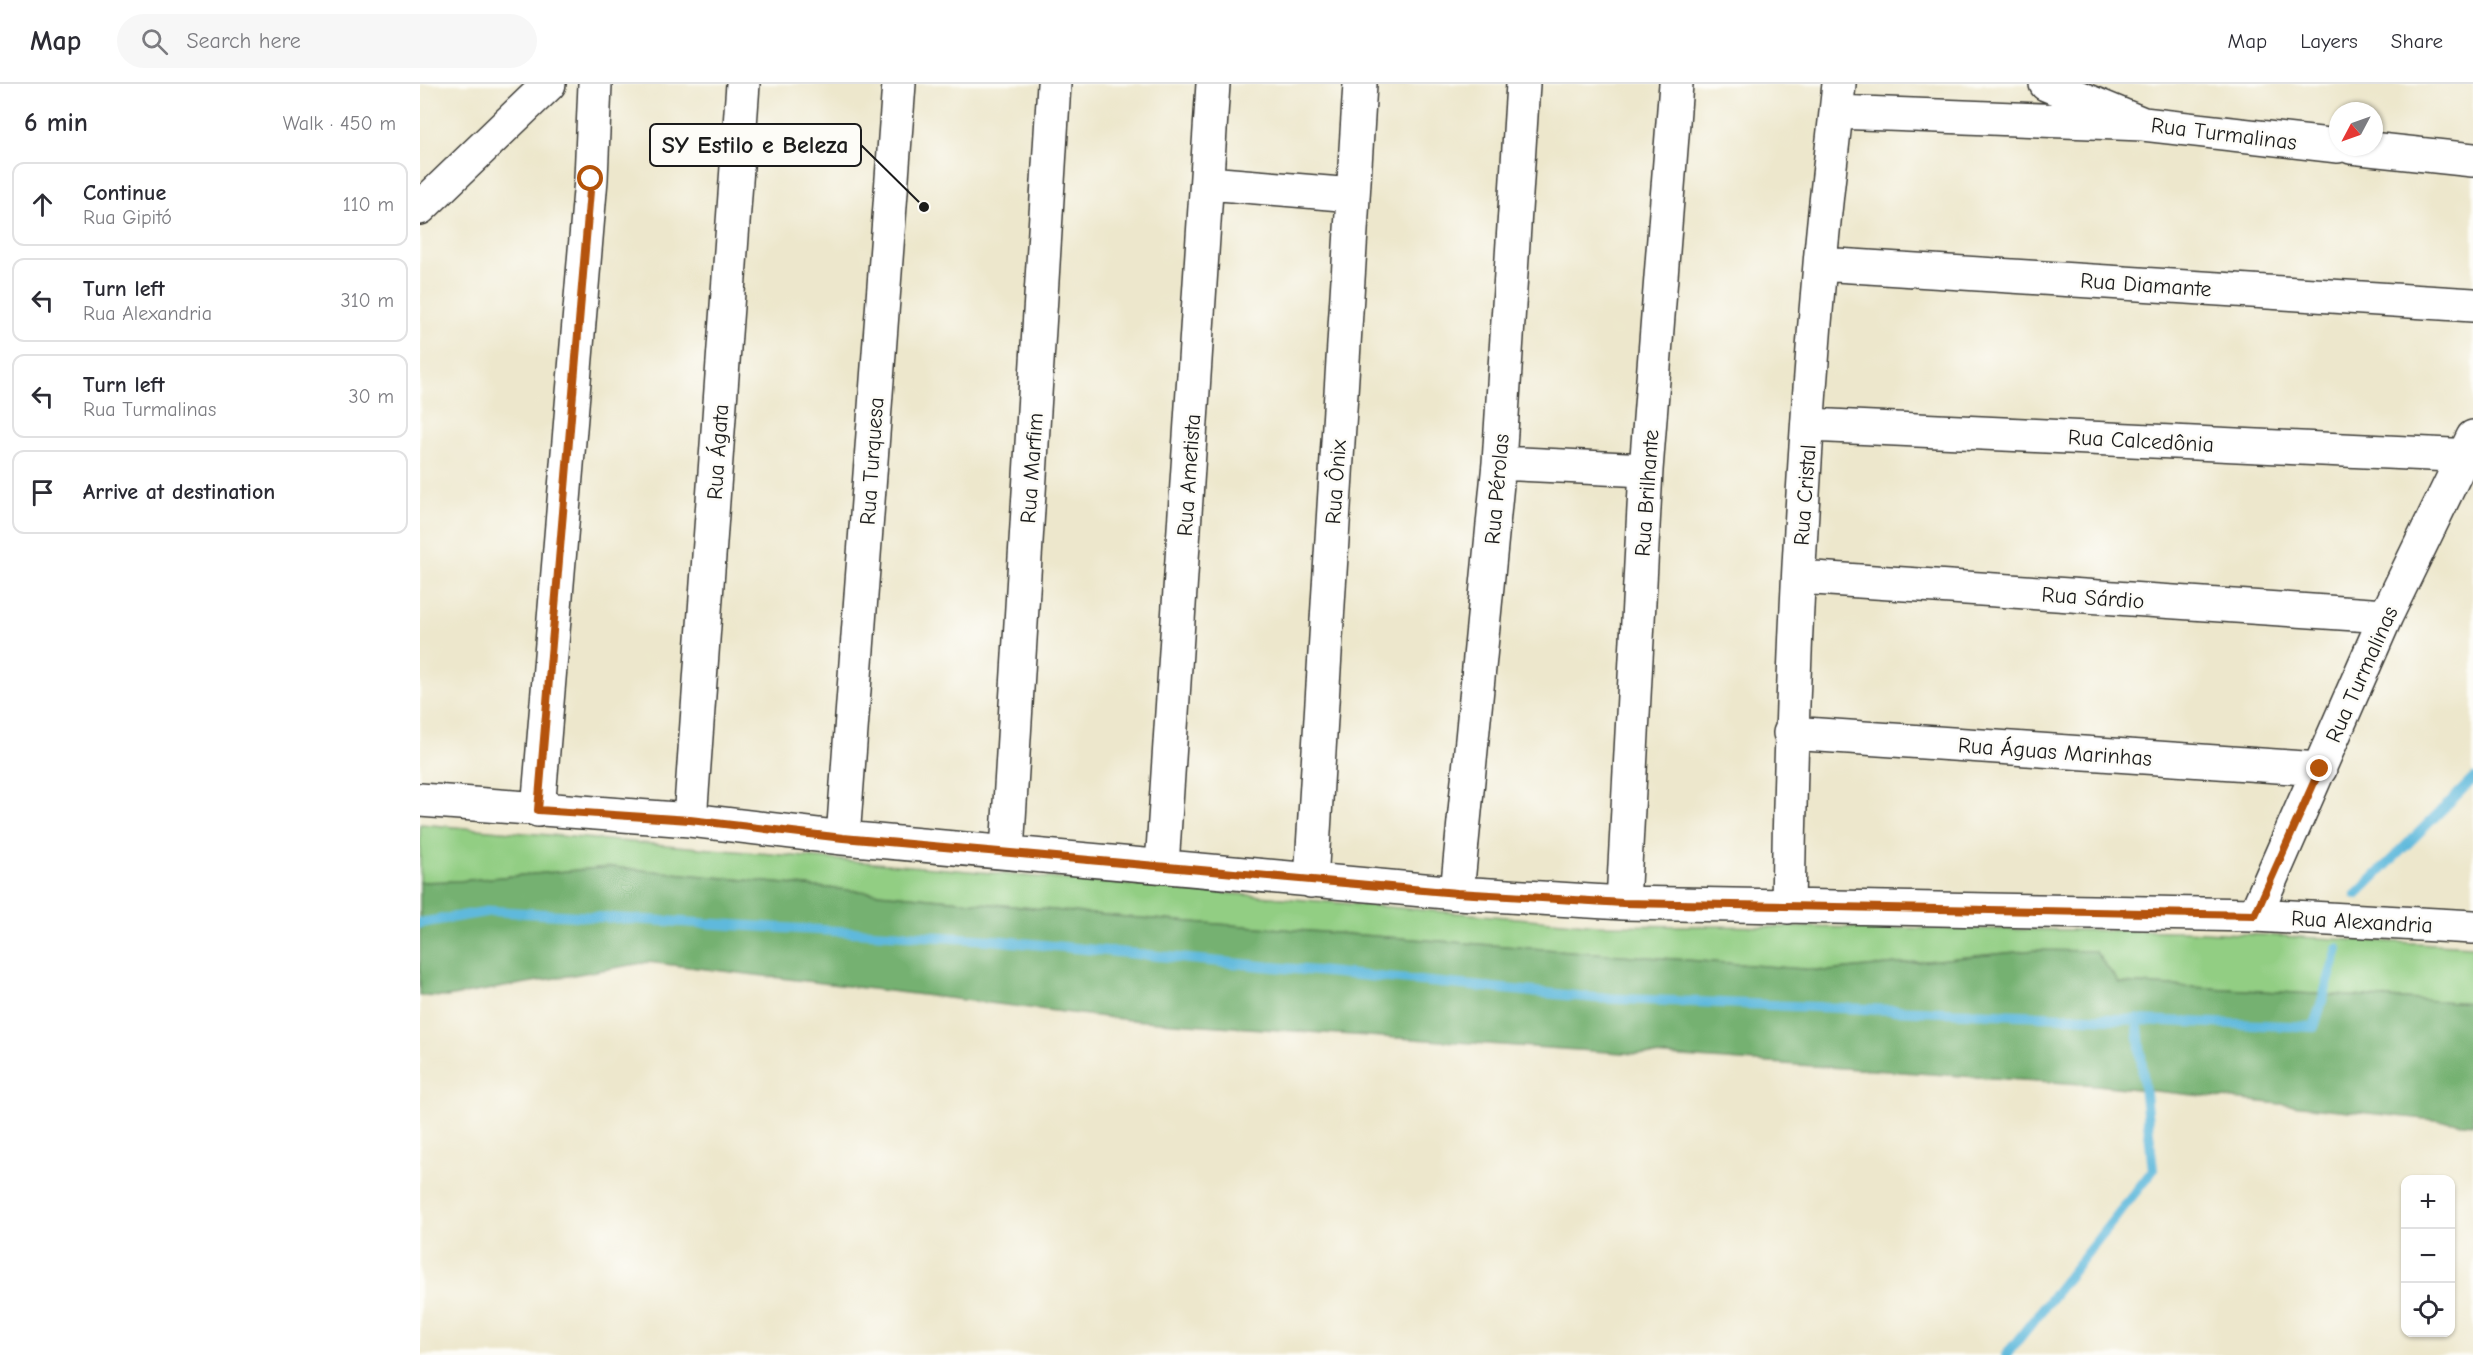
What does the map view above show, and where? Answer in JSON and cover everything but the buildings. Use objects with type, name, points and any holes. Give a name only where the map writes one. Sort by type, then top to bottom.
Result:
[{"type":"street","points":[[420,208],[549,84]]},
{"type":"street","points":[[538,810],[591,179],[595,84]]},
{"type":"street","name":"Rua Ágata","points":[[690,820],[743,84]]},
{"type":"street","name":"Rua Turquesa","points":[[843,838],[899,84]]},
{"type":"street","name":"Rua Marfim","points":[[1007,852],[1054,84]]},
{"type":"street","name":"Rua Ametista","points":[[1162,866],[1213,84]]},
{"type":"street","name":"Rua Ônix","points":[[1311,881],[1360,84]]},
{"type":"street","name":"Rua Pérolas","points":[[1457,893],[1499,463],[1523,84]]},
{"type":"street","name":"Rua Brilhante","points":[[1623,903],[1646,470],[1676,84]]},
{"type":"street","name":"Rua Turmalinas","points":[[2046,84],[2143,124],[2329,145]]},
{"type":"street","points":[[1838,98],[2143,124]]},
{"type":"street","name":"Rua Cristal","points":[[1788,907],[1790,733],[1799,577],[1820,264],[1838,98]]},
{"type":"street","points":[[2383,150],[2473,160]]},
{"type":"street","points":[[1208,183],[1353,195]]},
{"type":"street","name":"Rua Diamante","points":[[1820,264],[2473,305]]},
{"type":"street","name":"Rua Calcedônia","points":[[1809,425],[2470,449]]},
{"type":"street","name":"Rua Turmalinas","points":[[2255,915],[2386,616],[2470,449]]},
{"type":"street","points":[[1499,463],[1646,470]]},
{"type":"street","name":"Rua Sárdio","points":[[1799,577],[2386,616]]},
{"type":"street","name":"Rua Águas Marinhas","points":[[1790,733],[2320,769]]},
{"type":"street","name":"Rua Alexandria","points":[[420,800],[690,820],[843,838],[1457,893],[1623,903],[2255,915],[2473,927]]},
{"type":"green space","points":[[420,824],[1598,925],[2183,931],[2473,946],[2473,1003],[2119,983],[2036,950],[1828,971],[1114,916],[611,867],[459,881],[420,882]]},
{"type":"green space","points":[[611,867],[1114,916],[1828,971],[2036,950],[2095,951],[2119,983],[2473,1003],[2473,1124],[2097,1085],[1130,1020],[648,962],[447,997],[420,996],[420,882],[459,881]]},
{"type":"waterway","points":[[2356,895],[2473,779]]},
{"type":"waterway","points":[[420,923],[491,911],[992,940],[1597,998],[2314,1027],[2338,949]]},
{"type":"waterway","points":[[2006,1355],[2153,1170],[2137,1019]]},
{"type":"place","name":"SY Estilo e Beleza","points":[[924,207]]},
{"type":"route","points":[[591,179],[538,810],[690,820],[843,838],[1457,893],[1623,903],[2255,915],[2320,769]]}]
